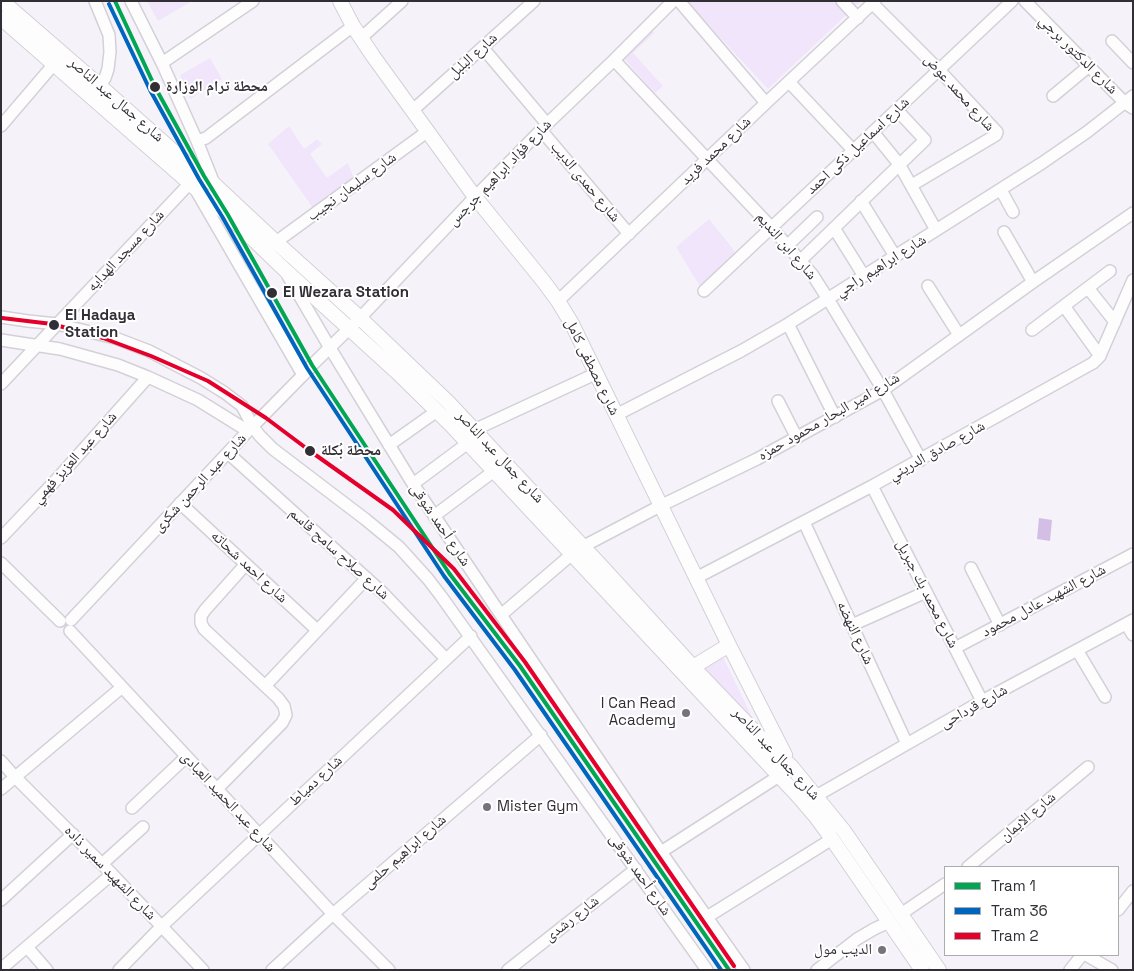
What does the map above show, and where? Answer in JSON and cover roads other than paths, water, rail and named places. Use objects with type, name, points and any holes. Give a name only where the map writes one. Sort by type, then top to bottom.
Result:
[{"type":"main road","name":"شارع جمال عبد الناصر","points":[[2,1],[191,185],[228,214],[285,270],[398,373],[494,471],[578,550]]},
{"type":"main road","name":"شارع مصطفى كامل","points":[[340,1],[361,38],[475,197],[558,301],[572,324],[660,506],[790,766]]},
{"type":"main road","name":"شارع جمال عبد الناصر","points":[[1,18],[54,64],[96,91],[214,184],[428,382],[474,430],[578,550],[689,671],[816,817],[895,918],[939,970]]},
{"type":"main road","points":[[689,671],[729,645]]},
{"type":"main road","name":"شارع جمال عبد الناصر","points":[[689,671],[790,766],[816,796],[844,832],[895,918],[922,970]]},
{"type":"street","points":[[95,1],[109,36],[110,52],[105,78],[96,91]]},
{"type":"street","points":[[130,1],[162,63],[214,184],[239,225]]},
{"type":"street","points":[[162,63],[253,1]]},
{"type":"street","points":[[361,38],[402,1]]},
{"type":"street","name":"شارع البلبل","points":[[413,110],[534,1]]},
{"type":"street","name":"شارع فؤاد ابراهيم جرجس","points":[[330,348],[544,127],[673,1]]},
{"type":"street","points":[[679,1],[766,103]]},
{"type":"street","points":[[842,1],[858,18]]},
{"type":"street","name":"شارع اسماعيل ذكى احمد","points":[[704,291],[1012,1]]},
{"type":"street","name":"شارع الدكتور برجي","points":[[1025,1],[1089,66],[1130,102]]},
{"type":"street","name":"شارع محمد فريد","points":[[558,301],[874,2]]},
{"type":"street","name":"شارع محمد عوض","points":[[874,2],[997,133],[912,185]]},
{"type":"street","points":[[197,141],[206,138],[353,26]]},
{"type":"street","points":[[1112,41],[1133,63]]},
{"type":"street","name":"شارع حمدى الديب","points":[[483,48],[628,234]]},
{"type":"street","name":"شارع ابن النديم","points":[[614,60],[771,227],[812,274],[883,390],[921,460]]},
{"type":"street","points":[[1,126],[54,64]]},
{"type":"street","points":[[1053,96],[1089,66]]},
{"type":"street","points":[[789,82],[853,150]]},
{"type":"street","name":"شارع ابراهيم راجي","points":[[616,415],[741,351],[788,324],[1001,190],[1130,102]]},
{"type":"street","points":[[800,261],[925,139],[897,110]]},
{"type":"street","name":"شارع سليمان نجيب","points":[[276,242],[428,131]]},
{"type":"street","points":[[873,132],[899,164],[936,230]]},
{"type":"street","points":[[191,185],[303,375]]},
{"type":"street","name":"شارع مسجد الهدايه","points":[[1,384],[191,185]]},
{"type":"street","points":[[1001,190],[1013,212]]},
{"type":"street","points":[[861,201],[895,256]]},
{"type":"street","name":"شارع امير البحار محمود حمزه","points":[[500,615],[578,550],[660,506],[797,438],[883,390],[1032,282],[1133,213]]},
{"type":"street","points":[[788,246],[817,217]]},
{"type":"street","points":[[834,228],[864,276]]},
{"type":"street","points":[[1004,232],[1032,282]]},
{"type":"street","name":"شارع أحمد شوقى","points":[[285,270],[413,484],[500,615],[744,970]]},
{"type":"street","points":[[1032,330],[1110,271]]},
{"type":"street","name":"شارع صادق الدريني","points":[[696,578],[921,460],[1093,363],[1100,356],[1133,280]]},
{"type":"street","points":[[928,286],[959,335]]},
{"type":"street","points":[[1088,288],[1115,322]]},
{"type":"street","points":[[1064,306],[1100,356]]},
{"type":"street","points":[[1,317],[57,324],[115,338],[149,351],[226,393],[245,410],[250,429]]},
{"type":"street","points":[[788,324],[836,417]]},
{"type":"street","points":[[1,340],[60,349],[118,365],[198,400],[250,429]]},
{"type":"street","name":"شارع عبد الرحمن شكرى","points":[[66,620],[330,348]]},
{"type":"street","points":[[474,430],[595,374]]},
{"type":"street","name":"شارع عبد العزيز فهمي","points":[[1,538],[57,479],[148,377]]},
{"type":"street","points":[[778,401],[797,438]]},
{"type":"street","points":[[389,445],[437,411]]},
{"type":"street","name":"شارع أحمد شوقى","points":[[250,429],[273,449],[382,532],[428,578],[707,970]]},
{"type":"street","points":[[413,484],[468,443]]},
{"type":"street","name":"شارع صلاح سامح قاسم","points":[[228,453],[383,593],[446,659]]},
{"type":"street","points":[[434,516],[494,471]]},
{"type":"street","name":"شارع محمد بك جبريل","points":[[872,486],[982,702]]},
{"type":"street","name":"شارع احمد شحاته","points":[[180,503],[317,630]]},
{"type":"street","name":"شارع النهضه","points":[[804,522],[907,744]]},
{"type":"street","name":"شارع الشهيد عادل محمود","points":[[955,648],[1133,554]]},
{"type":"street","points":[[1,563],[66,620]]},
{"type":"street","points":[[217,790],[285,719],[286,710],[278,698],[204,629],[200,623],[201,616],[205,610],[246,564]]},
{"type":"street","points":[[971,568],[1000,624]]},
{"type":"street","points":[[265,686],[367,578]]},
{"type":"street","points":[[852,625],[926,592]]},
{"type":"street","name":"شارع عبد الحميد العبادى","points":[[66,620],[59,627],[65,632],[70,632],[333,914],[389,970]]},
{"type":"street","points":[[1129,622],[1133,635]]},
{"type":"street","name":"شارع قرداحى","points":[[816,796],[982,702],[1129,622]]},
{"type":"street","name":"شارع دمياط","points":[[119,970],[162,926],[471,636]]},
{"type":"street","points":[[1077,650],[1104,697]]},
{"type":"street","points":[[1,789],[121,688]]},
{"type":"street","name":"شارع ابراهيم حلمى","points":[[272,970],[333,914],[541,735]]},
{"type":"street","points":[[132,808],[186,757]]},
{"type":"street","name":"شارع الشهيد سمير ذاده","points":[[1,761],[162,926],[197,968]]},
{"type":"street","name":"شارع الايمان","points":[[969,866],[1088,767]]},
{"type":"street","points":[[662,852],[779,776]]},
{"type":"street","points":[[102,864],[143,827]]},
{"type":"street","points":[[1,900],[73,834]]},
{"type":"street","points":[[707,917],[832,839]]},
{"type":"street","name":"شارع رشدى","points":[[513,968],[636,869]]},
{"type":"street","points":[[1,968],[112,874]]},
{"type":"street","points":[[817,970],[857,939],[895,918],[944,885]]},
{"type":"street","points":[[1119,909],[1133,891]]},
{"type":"street","points":[[27,946],[47,970]]},
{"type":"street","points":[[1070,970],[1083,956]]},
{"type":"street","points":[[1086,956],[1112,970]]},
{"type":"tram line","name":"1","points":[[115,1],[155,87],[312,365],[449,573],[520,666],[729,970]]},
{"type":"tram line","name":"36","points":[[109,4],[150,90],[307,368],[444,576],[515,670],[721,970]]},
{"type":"tram line","name":"2","points":[[2,318],[52,324],[103,338],[151,356],[208,381],[266,418],[393,510],[454,569],[525,662],[734,966]]},
{"type":"place","name":"محطة ترام الوزارة","points":[[155,87]]},
{"type":"place","name":"El Wezara Station","points":[[272,293]]},
{"type":"place","name":"El Hadaya Station","points":[[54,325]]},
{"type":"place","name":"محطة بُكلة","points":[[310,451]]},
{"type":"place","name":"I Can Read Academy","points":[[686,713]]},
{"type":"place","name":"Mister Gym","points":[[487,807]]},
{"type":"place","name":"الديب مول","points":[[882,950]]}]
